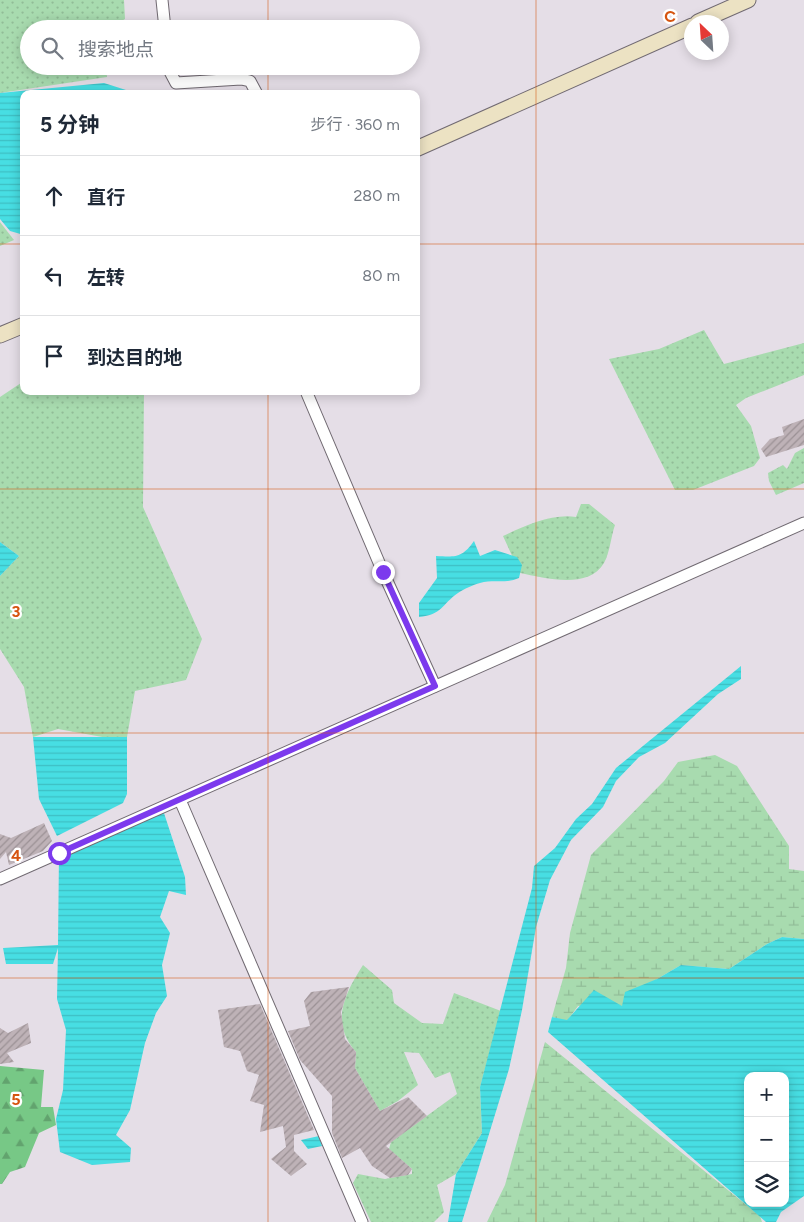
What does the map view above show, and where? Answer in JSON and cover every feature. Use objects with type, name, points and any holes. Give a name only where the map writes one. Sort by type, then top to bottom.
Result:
[{"type":"street","points":[[162,0],[164,20]]},
{"type":"street","points":[[714,15],[748,0]]},
{"type":"street","points":[[420,147],[684,30]]},
{"type":"street","points":[[172,75],[176,82],[241,79],[250,82],[255,90]]},
{"type":"street","points":[[0,335],[20,327]]},
{"type":"street","points":[[308,395],[383,572],[435,686]]},
{"type":"street","points":[[0,879],[804,522]]},
{"type":"street","points":[[180,800],[362,1222]]},
{"type":"green space","points":[[0,0],[124,0],[125,19],[123,20],[20,20],[20,75],[107,75],[107,77],[0,93]]},
{"type":"green space","points":[[0,222],[14,240],[0,246]]},
{"type":"green space","points":[[704,330],[724,364],[804,343],[804,375],[746,398],[736,405],[751,426],[760,458],[754,466],[693,490],[675,490],[609,359],[659,349]]},
{"type":"green space","points":[[20,384],[20,395],[144,395],[143,507],[202,639],[186,680],[135,691],[127,737],[108,738],[58,729],[33,737],[24,687],[0,649],[0,576],[19,556],[0,542],[0,397]]},
{"type":"green space","points":[[804,448],[804,483],[776,495],[769,481],[768,473],[783,465],[787,469],[795,453]]},
{"type":"green space","points":[[581,504],[589,504],[615,525],[606,559],[597,571],[588,577],[565,580],[520,573],[503,536],[548,519],[567,516],[576,517]]},
{"type":"green space","points":[[715,755],[737,766],[789,846],[789,869],[804,871],[804,939],[782,937],[767,944],[729,969],[681,965],[657,979],[622,1006],[578,1006],[567,1021],[552,1017],[566,968],[570,933],[591,855],[664,781],[678,762]]},
{"type":"green space","points":[[363,965],[392,990],[394,1003],[422,1023],[443,1024],[454,993],[501,1011],[480,1087],[482,1133],[456,1174],[437,1185],[444,1212],[434,1222],[371,1222],[353,1183],[358,1174],[385,1179],[412,1174],[412,1169],[389,1149],[391,1142],[457,1094],[450,1072],[435,1078],[419,1053],[404,1052],[418,1085],[398,1101],[380,1111],[355,1068],[356,1052],[343,1030],[343,1008],[346,998]]},
{"type":"green space","points":[[545,1042],[744,1203],[744,1207],[749,1207],[760,1216],[762,1222],[487,1222],[505,1185]]},
{"type":"green space","points":[[0,1066],[44,1070],[41,1107],[53,1107],[56,1125],[39,1133],[25,1167],[10,1172],[2,1184],[0,1184]]},
{"type":"water","points":[[104,83],[126,90],[31,90]]},
{"type":"water","points":[[20,91],[20,234],[10,231],[0,219],[0,93]]},
{"type":"water","points":[[474,541],[480,556],[495,550],[517,557],[522,565],[519,578],[474,585],[458,593],[433,614],[419,617],[419,603],[437,578],[436,556],[458,555],[466,551]]},
{"type":"water","points":[[0,542],[19,556],[0,576]]},
{"type":"water","points":[[741,666],[741,679],[718,694],[665,743],[639,757],[616,781],[603,807],[571,840],[550,880],[536,927],[522,1010],[509,1069],[462,1222],[448,1222],[456,1174],[482,1133],[480,1087],[532,888],[534,866],[555,848],[576,819],[592,804],[616,768]]},
{"type":"water","points":[[33,737],[127,737],[127,794],[123,803],[57,836],[39,799]]},
{"type":"water","points":[[162,807],[185,877],[186,895],[169,891],[160,917],[170,933],[162,965],[167,996],[156,1013],[145,1043],[130,1110],[116,1135],[131,1148],[130,1162],[92,1165],[60,1152],[56,1119],[63,1090],[66,1030],[57,999],[58,948],[53,964],[6,964],[3,948],[58,945],[59,853]]},
{"type":"water","points":[[782,937],[804,939],[804,1196],[789,1206],[789,1072],[744,1072],[744,1203],[548,1032],[552,1017],[567,1020],[594,990],[622,1006],[625,992],[657,979],[681,965],[729,969],[767,944]]},
{"type":"water","points":[[319,1136],[322,1146],[308,1149],[301,1140]]},
{"type":"water","points":[[749,1207],[788,1207],[781,1212],[776,1222],[766,1222]]},
{"type":"building","points":[[804,419],[804,445],[766,457],[761,449],[770,439],[784,435],[782,427]]},
{"type":"building","points":[[44,823],[52,841],[43,851],[9,865],[6,852],[0,859],[0,834],[11,838]]},
{"type":"building","points":[[349,987],[341,1012],[345,1039],[356,1052],[355,1068],[380,1111],[408,1097],[427,1116],[386,1146],[412,1169],[408,1175],[390,1178],[372,1166],[360,1148],[342,1158],[332,1133],[332,1096],[300,1060],[288,1031],[310,1026],[304,1001],[311,992]]},
{"type":"building","points":[[260,1004],[314,1130],[294,1135],[294,1151],[307,1164],[291,1176],[271,1159],[286,1147],[283,1126],[260,1132],[264,1105],[250,1101],[259,1075],[247,1071],[240,1051],[224,1047],[218,1010]]},
{"type":"building","points":[[28,1023],[31,1043],[7,1053],[14,1062],[0,1064],[0,1028],[8,1033]]},
{"type":"route","points":[[59,853],[435,686],[383,572]]}]
